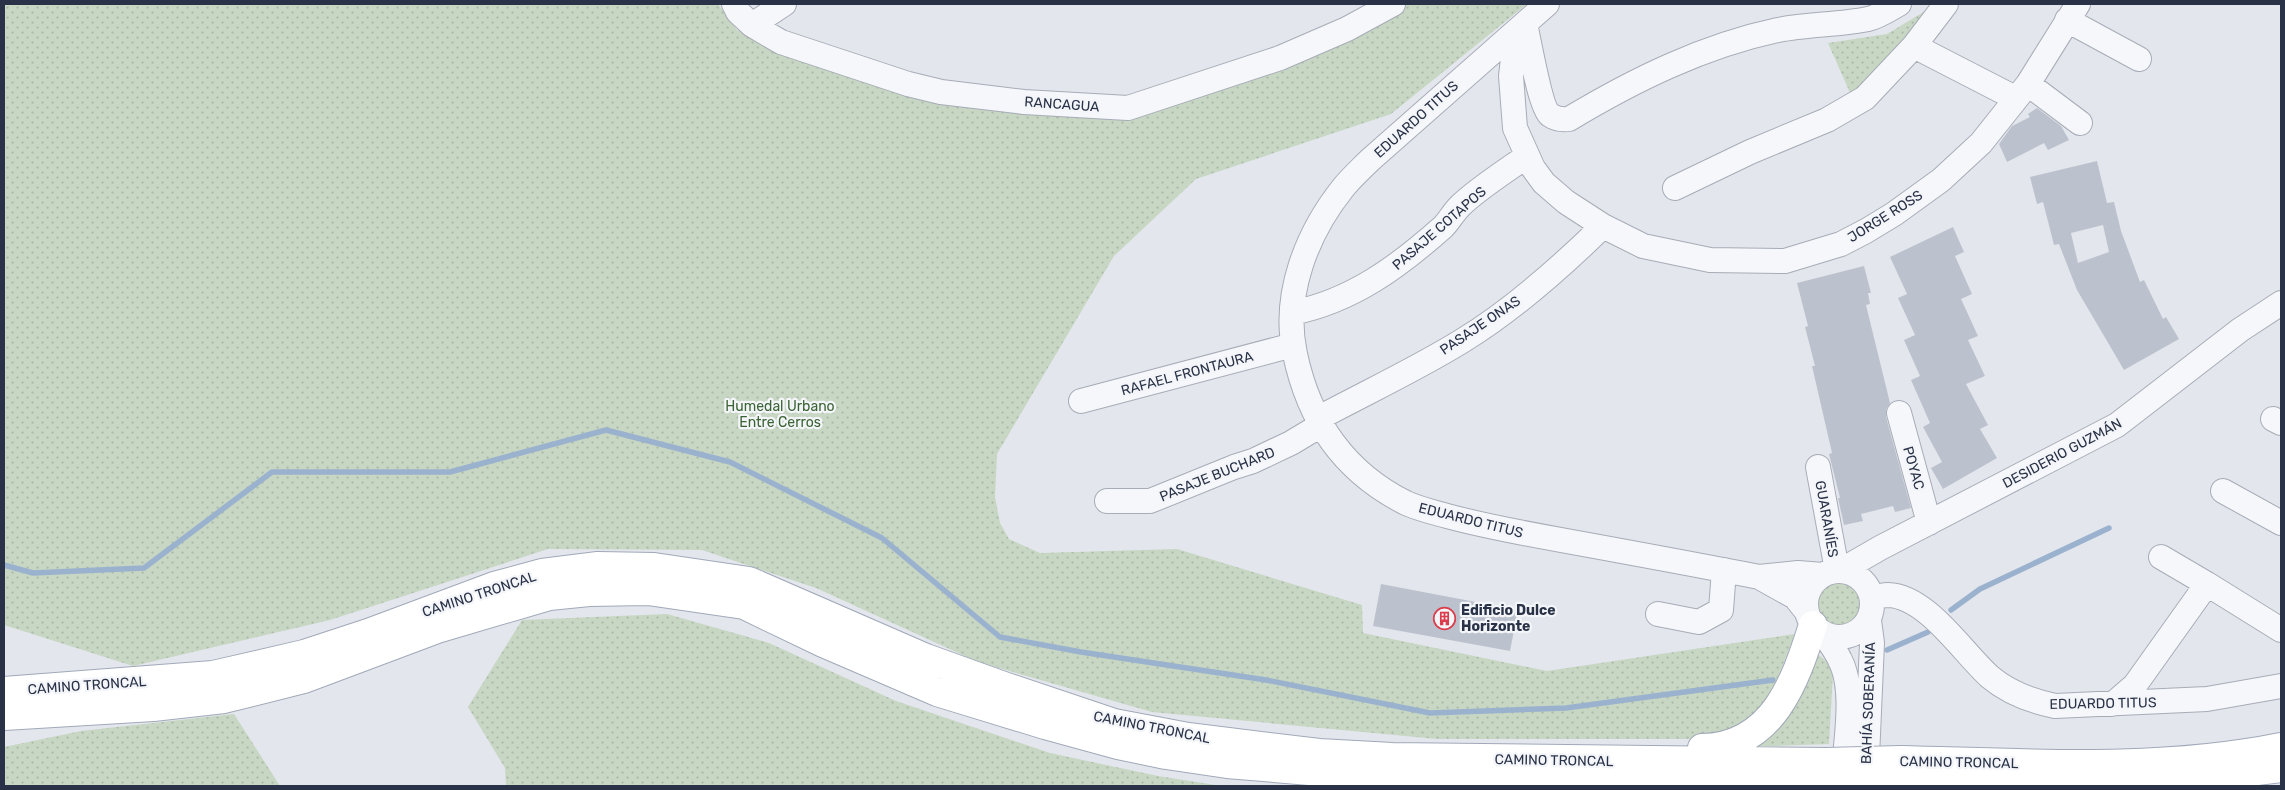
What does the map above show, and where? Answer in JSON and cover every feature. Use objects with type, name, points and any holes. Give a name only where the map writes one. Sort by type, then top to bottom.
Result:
[{"type":"main road","name":"CAMINO TRONCAL","points":[[4,691],[221,673],[304,654],[368,633],[494,586],[542,573],[598,566],[654,568],[749,581],[926,658],[1062,707],[1114,722],[1188,737],[1320,753],[1392,757],[1519,759],[1831,777]]},
{"type":"main road","name":"CAMINO TRONCAL","points":[[4,716],[153,706],[224,699],[304,679],[440,628],[549,596],[589,592],[648,591],[744,606],[936,692],[1045,725],[1118,745],[1226,764],[1369,776],[1590,784],[1831,777],[1903,771],[2080,763],[2192,761],[2247,754],[2281,747]]},
{"type":"main road","points":[[1519,759],[1606,750],[1712,748],[1734,744],[1746,739],[1762,727],[1775,712],[1798,670],[1814,624]]},
{"type":"main road","points":[[2186,786],[2272,769]]},
{"type":"main road","name":"CAMINO TRONCAL","points":[[1903,771],[2146,782],[2272,769]]},
{"type":"street","name":"RANCAGUA","points":[[734,4],[738,12],[752,25],[781,42],[908,84],[941,92],[1024,102],[1128,108],[1280,58],[1347,29],[1394,4]]},
{"type":"street","points":[[752,25],[784,4]]},
{"type":"street","name":"EDUARDO TITUS","points":[[1547,4],[1370,160],[1343,187],[1313,232],[1298,272],[1292,313],[1293,345],[1298,371],[1319,422],[1331,442],[1350,466],[1407,504],[1424,510],[1482,526],[1759,577],[1841,573]]},
{"type":"street","points":[[1521,28],[1542,98],[1549,114],[1560,120],[1569,118],[1665,67],[1743,39],[1779,30],[1870,19],[1898,4]]},
{"type":"street","points":[[1675,188],[1750,152],[1828,120],[1866,98],[1914,46],[1946,4]]},
{"type":"street","points":[[2073,12],[2139,59]]},
{"type":"street","name":"JORGE ROSS","points":[[1521,28],[1511,76],[1515,128],[1527,156],[1544,183],[1566,202],[1603,226],[1643,246],[1710,260],[1785,260],[1841,244],[1894,214],[1941,180],[1981,144],[2022,91],[2073,12]]},
{"type":"street","points":[[1914,46],[2022,91],[2080,123]]},
{"type":"street","name":"PASAJE COTAPOS","points":[[1292,313],[1319,308],[1352,294],[1391,270],[1444,226],[1460,206],[1527,156]]},
{"type":"street","name":"PASAJE ONAS","points":[[1319,422],[1462,341],[1521,298],[1570,258],[1603,226]]},
{"type":"street","name":"DESIDERIO GUZMÁN","points":[[1841,573],[1880,548],[2118,425],[2240,330],[2281,303]]},
{"type":"street","name":"RAFAEL FRONTAURA","points":[[1081,401],[1293,345]]},
{"type":"street","name":"POYAC","points":[[1899,413],[1930,523]]},
{"type":"street","name":"PASAJE BUCHARD","points":[[1107,501],[1150,501],[1234,466],[1253,461],[1291,443],[1319,422]]},
{"type":"street","name":"GUARANÍES","points":[[1818,467],[1841,573]]},
{"type":"street","points":[[2223,491],[2281,522]]},
{"type":"street","points":[[2161,557],[2281,630]]},
{"type":"street","points":[[1658,614],[1699,622],[1721,610],[1724,570]]},
{"type":"street","points":[[1841,573],[1868,586],[1871,608],[1861,630],[1849,636],[1836,637],[1814,624],[1806,598],[1811,585],[1841,573]]},
{"type":"street","name":"EDUARDO TITUS","points":[[1759,577],[1790,594],[1814,624]]},
{"type":"street","points":[[2113,704],[2135,685],[2207,584]]},
{"type":"street","name":"EDUARDO TITUS","points":[[1871,608],[1888,595],[1920,608],[1948,630],[1990,677],[2009,690],[2029,700],[2055,706],[2207,699],[2281,686]]},
{"type":"street","name":"BAHÍA SOBERANÍA","points":[[1865,786],[1872,642],[1871,608]]},
{"type":"street","name":"BAHÍA SOBERANÍA","points":[[1814,624],[1841,661],[1846,676],[1848,694],[1831,777]]},
{"type":"green space","name":"Humedal Urbano Entre Cerros","points":[[4,4],[718,4],[737,30],[936,104],[1124,118],[1395,4],[1527,4],[1391,114],[1196,179],[1114,256],[997,454],[995,497],[1000,523],[1009,539],[1040,553],[1177,549],[1362,605],[1363,633],[1547,671],[1795,634],[1770,698],[1744,726],[1715,739],[1437,739],[1152,712],[978,662],[816,588],[702,550],[548,549],[330,620],[133,666],[4,625]]},
{"type":"green space","points":[[1937,4],[1855,104],[1828,43],[1887,34]]},
{"type":"green space","points":[[1839,581],[1851,585],[1857,591],[1861,603],[1857,615],[1851,621],[1839,625],[1827,621],[1821,615],[1817,603],[1821,591],[1827,585]]},
{"type":"green space","points":[[667,614],[769,643],[896,701],[1050,753],[1158,776],[1222,786],[506,786],[505,768],[468,707],[522,620]]},
{"type":"green space","points":[[1812,650],[1825,660],[1833,673],[1829,744],[1744,747]]},
{"type":"green space","points":[[234,714],[280,786],[4,786],[4,747],[81,731]]},
{"type":"building","points":[[2037,108],[2061,126],[2069,140],[2048,150],[2044,143],[2007,162],[1999,144],[2012,126],[2030,117],[2028,114]]},
{"type":"building","points":[[2097,161],[2107,203],[2114,202],[2121,231],[2140,282],[2144,280],[2163,319],[2166,317],[2179,339],[2124,370],[2077,290],[2059,244],[2054,245],[2043,202],[2037,204],[2030,177]],"holes":[[[2103,225],[2109,252],[2078,263],[2071,233]]]},
{"type":"building","points":[[1953,227],[1964,252],[1955,256],[1972,294],[1961,299],[1978,336],[1968,340],[1985,376],[1966,384],[1988,425],[1980,429],[1997,458],[1943,489],[1931,468],[1942,462],[1923,427],[1930,423],[1911,380],[1920,376],[1904,340],[1915,335],[1898,298],[1907,294],[1890,257]]},
{"type":"building","points":[[1864,266],[1871,293],[1868,293],[1870,304],[1866,305],[1890,403],[1886,409],[1886,417],[1911,508],[1895,512],[1893,506],[1861,514],[1863,521],[1844,525],[1838,498],[1840,498],[1829,454],[1832,453],[1812,366],[1815,366],[1805,327],[1808,326],[1797,283]]},
{"type":"building","name":"Edificio Dulce Horizonte","points":[[1381,584],[1518,610],[1510,651],[1373,626]]},
{"type":"waterway","points":[[4,565],[33,573],[144,568],[272,472],[450,472],[606,430],[730,462],[882,538],[1000,637],[1081,652],[1266,680],[1430,713],[1566,708],[1773,680]]},
{"type":"waterway","points":[[1951,610],[1980,589],[2109,528]]},
{"type":"waterway","points":[[1887,650],[1928,632]]},
{"type":"place","name":"Edificio Dulce Horizonte","points":[[1445,618]]}]
